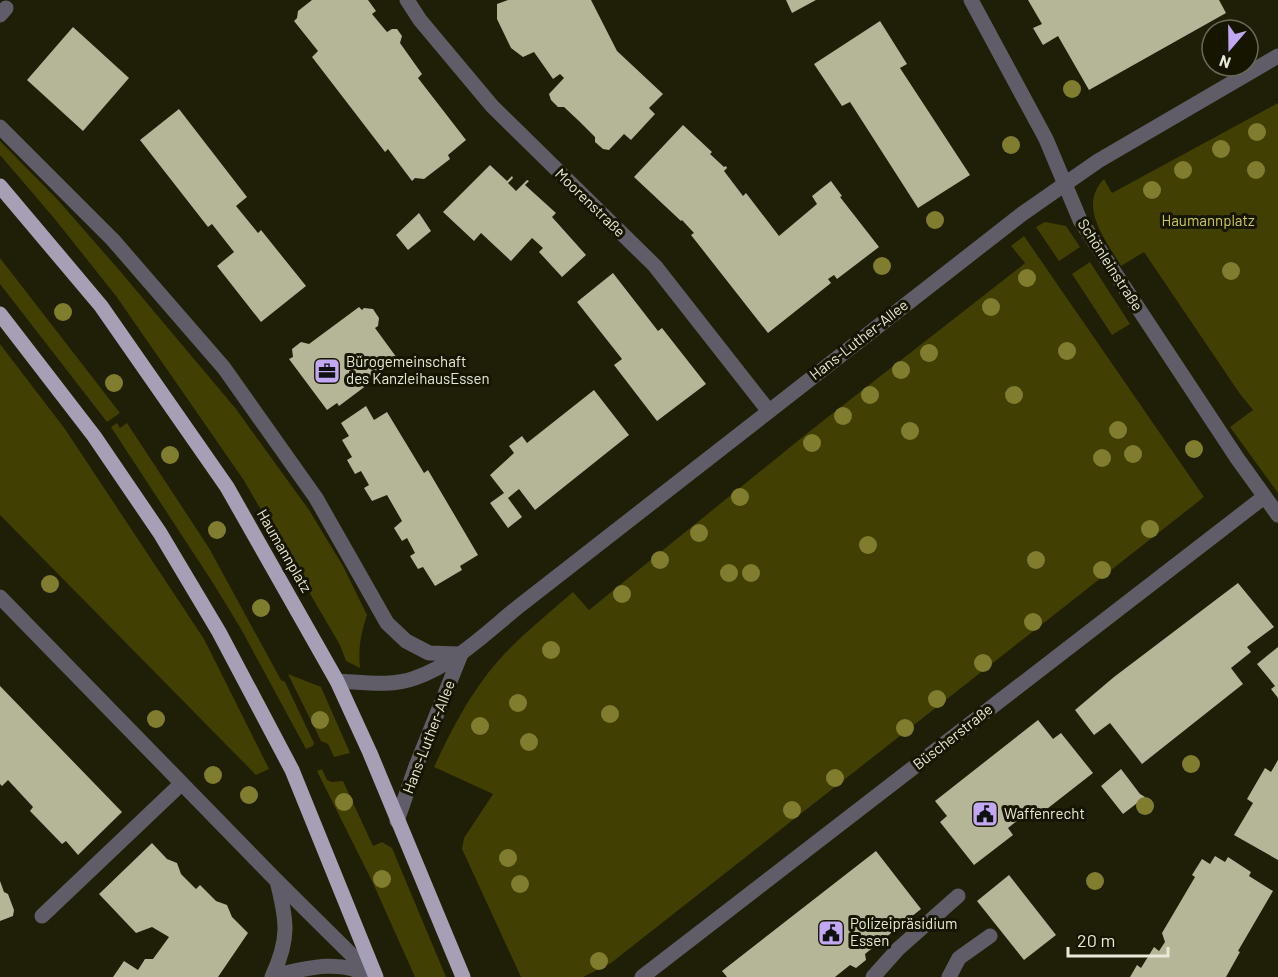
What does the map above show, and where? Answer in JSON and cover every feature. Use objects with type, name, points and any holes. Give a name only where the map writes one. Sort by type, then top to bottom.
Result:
[{"type":"main road","name":"Haumannplatz","points":[[0,186],[101,306],[227,487],[337,681],[370,753],[463,975]]},
{"type":"main road","points":[[0,314],[94,436],[160,533],[219,632],[292,770],[374,977]]},
{"type":"street","name":"Moorenstraße","points":[[407,0],[420,20],[492,106],[655,266],[768,410]]},
{"type":"street","name":"Schönleinstraße","points":[[971,0],[1046,139],[1080,220],[1278,515]]},
{"type":"street","name":"Hans-Luther-Allee","points":[[337,681],[381,683],[414,678],[461,654],[768,410],[1022,214],[1098,160],[1278,56]]},
{"type":"street","points":[[0,127],[113,240],[224,368],[316,498],[387,623],[406,641],[429,653],[461,654]]},
{"type":"street","name":"Büscherstraße","points":[[642,977],[1264,497]]},
{"type":"street","points":[[0,597],[374,977]]},
{"type":"street","name":"Hans-Luther-Allee","points":[[397,821],[416,766],[461,654]]},
{"type":"street","points":[[42,916],[182,784]]},
{"type":"street","points":[[272,976],[280,956],[286,927],[277,881]]},
{"type":"street","points":[[873,977],[898,948],[957,896]]},
{"type":"street","points":[[949,977],[958,958],[990,936]]},
{"type":"street","points":[[272,976],[326,965],[345,967],[374,977]]},
{"type":"green space","name":"Haumannplatz","points":[[1278,103],[1278,493],[1230,427],[1253,410],[1144,252],[1121,266],[1097,223],[1093,201],[1096,190],[1104,179],[1112,193]]},
{"type":"green space","points":[[0,141],[57,199],[236,409],[309,510],[343,566],[367,615],[360,641],[360,668],[346,661],[340,645],[243,479],[116,296],[0,155]]},
{"type":"green space","points":[[1045,222],[1066,226],[1080,247],[1059,261],[1036,227]]},
{"type":"green space","points":[[1024,236],[1204,497],[611,963],[583,977],[521,977],[462,849],[464,838],[493,794],[434,767],[470,698],[515,643],[573,592],[589,610],[810,431],[1025,263],[1011,246]]},
{"type":"green space","points":[[0,258],[120,413],[107,422],[0,284]]},
{"type":"green space","points":[[1090,262],[1130,324],[1112,335],[1072,274]]},
{"type":"green space","points":[[0,344],[65,429],[204,639],[269,769],[256,775],[0,515]]},
{"type":"green space","points":[[117,423],[120,428],[127,423],[209,548],[281,680],[285,682],[314,743],[313,746],[306,749],[241,629],[111,427]]},
{"type":"green space","points":[[288,674],[321,687],[350,753],[334,757],[328,744],[321,741]]},
{"type":"green space","points":[[322,769],[327,780],[343,781],[373,846],[382,842],[392,848],[446,977],[415,977],[372,881],[317,771]]},
{"type":"building","points":[[312,0],[368,0],[376,11],[372,14],[387,32],[397,29],[402,36],[400,43],[422,74],[418,78],[466,140],[448,155],[450,159],[424,179],[415,178],[412,181],[388,149],[385,152],[312,57],[318,51],[294,21],[298,11]]},
{"type":"building","points":[[508,0],[591,0],[617,51],[663,94],[649,108],[655,114],[631,140],[624,134],[609,150],[603,149],[580,122],[564,107],[558,107],[551,100],[549,94],[564,78],[560,74],[553,79],[534,52],[523,57],[511,48],[497,19],[497,4]]},
{"type":"building","points":[[786,0],[816,0],[792,13]]},
{"type":"building","points":[[1028,0],[1219,0],[1226,13],[1217,18],[1200,18],[1200,28],[1089,90],[1058,36],[1043,45],[1033,28],[1042,24]]},
{"type":"building","points":[[880,21],[907,64],[900,68],[970,175],[918,208],[850,102],[842,106],[814,64]]},
{"type":"building","points":[[73,27],[129,78],[83,131],[27,80]]},
{"type":"building","points":[[179,109],[247,197],[236,206],[258,233],[261,230],[306,286],[261,322],[217,266],[234,252],[212,224],[208,227],[140,140]]},
{"type":"building","points":[[683,125],[712,152],[710,154],[724,167],[726,166],[724,171],[743,196],[746,193],[779,236],[817,204],[812,196],[831,181],[842,196],[840,197],[879,247],[837,279],[834,275],[828,279],[831,283],[768,333],[691,235],[694,233],[634,177]]},
{"type":"building","points":[[490,165],[507,181],[512,176],[513,178],[508,183],[516,191],[527,180],[529,181],[525,185],[556,213],[552,217],[586,255],[562,277],[539,252],[543,248],[532,238],[511,261],[481,233],[474,241],[443,212]]},
{"type":"building","points":[[419,213],[431,231],[408,250],[396,235]]},
{"type":"building","points":[[613,273],[658,331],[662,328],[706,384],[657,421],[614,365],[622,359],[577,302]]},
{"type":"building","points":[[359,307],[362,310],[364,308],[373,309],[379,318],[378,326],[375,328],[397,358],[369,379],[371,382],[339,406],[337,403],[327,410],[289,359],[293,357],[292,349],[301,342],[309,344]]},
{"type":"building","points":[[594,390],[629,435],[535,510],[519,489],[508,498],[522,517],[508,528],[490,503],[504,493],[490,475],[514,453],[509,446],[522,436],[527,443]]},
{"type":"building","points":[[366,406],[374,420],[387,412],[424,473],[428,470],[478,555],[460,566],[462,570],[435,586],[423,567],[418,569],[410,556],[415,553],[407,538],[402,541],[394,528],[402,521],[387,495],[372,501],[364,488],[369,485],[361,471],[355,474],[347,460],[352,457],[342,440],[349,436],[341,423]]},
{"type":"building","points":[[1238,583],[1274,627],[1247,647],[1251,652],[1231,668],[1243,684],[1142,764],[1110,723],[1094,735],[1075,710],[1114,677]]},
{"type":"building","points":[[1278,647],[1278,698],[1271,689],[1275,686],[1257,664]]},
{"type":"building","points":[[0,686],[122,812],[78,855],[66,841],[62,844],[30,811],[33,807],[8,780],[2,786],[0,784]]},
{"type":"building","points":[[1038,720],[1053,739],[1061,733],[1093,773],[1043,812],[1032,815],[1027,813],[1008,828],[1013,835],[974,865],[940,822],[947,816],[935,801]]},
{"type":"building","points":[[1278,760],[1278,860],[1234,835],[1253,803],[1247,799],[1265,768],[1271,772]]},
{"type":"building","points":[[1121,769],[1140,794],[1145,797],[1123,814],[1101,786]]},
{"type":"building","points":[[152,843],[167,859],[177,863],[181,874],[196,889],[200,885],[216,901],[227,905],[232,917],[248,933],[218,977],[113,977],[124,961],[138,970],[145,959],[153,959],[169,937],[152,927],[136,933],[99,894]]},
{"type":"building","name":"Polizeipräsidium Essen","points":[[876,851],[921,909],[865,954],[866,960],[856,968],[850,965],[835,977],[727,977],[722,971]]},
{"type":"building","points":[[1215,856],[1225,862],[1228,857],[1251,872],[1249,876],[1273,891],[1238,951],[1240,952],[1226,977],[1130,977],[1137,965],[1141,968],[1154,947],[1159,951],[1165,942],[1162,933],[1195,877],[1192,875],[1202,859],[1210,864]]},
{"type":"building","points":[[1009,875],[1056,935],[1024,960],[977,901]]},
{"type":"building","points":[[0,881],[14,910],[13,916],[0,921]]},
{"type":"place","name":"Bürogemeinschaft des KanzleihausEssen","points":[[327,371]]},
{"type":"place","name":"Waffenrecht","points":[[985,814]]},
{"type":"place","name":"Polizeipräsidium Essen","points":[[831,933]]}]
